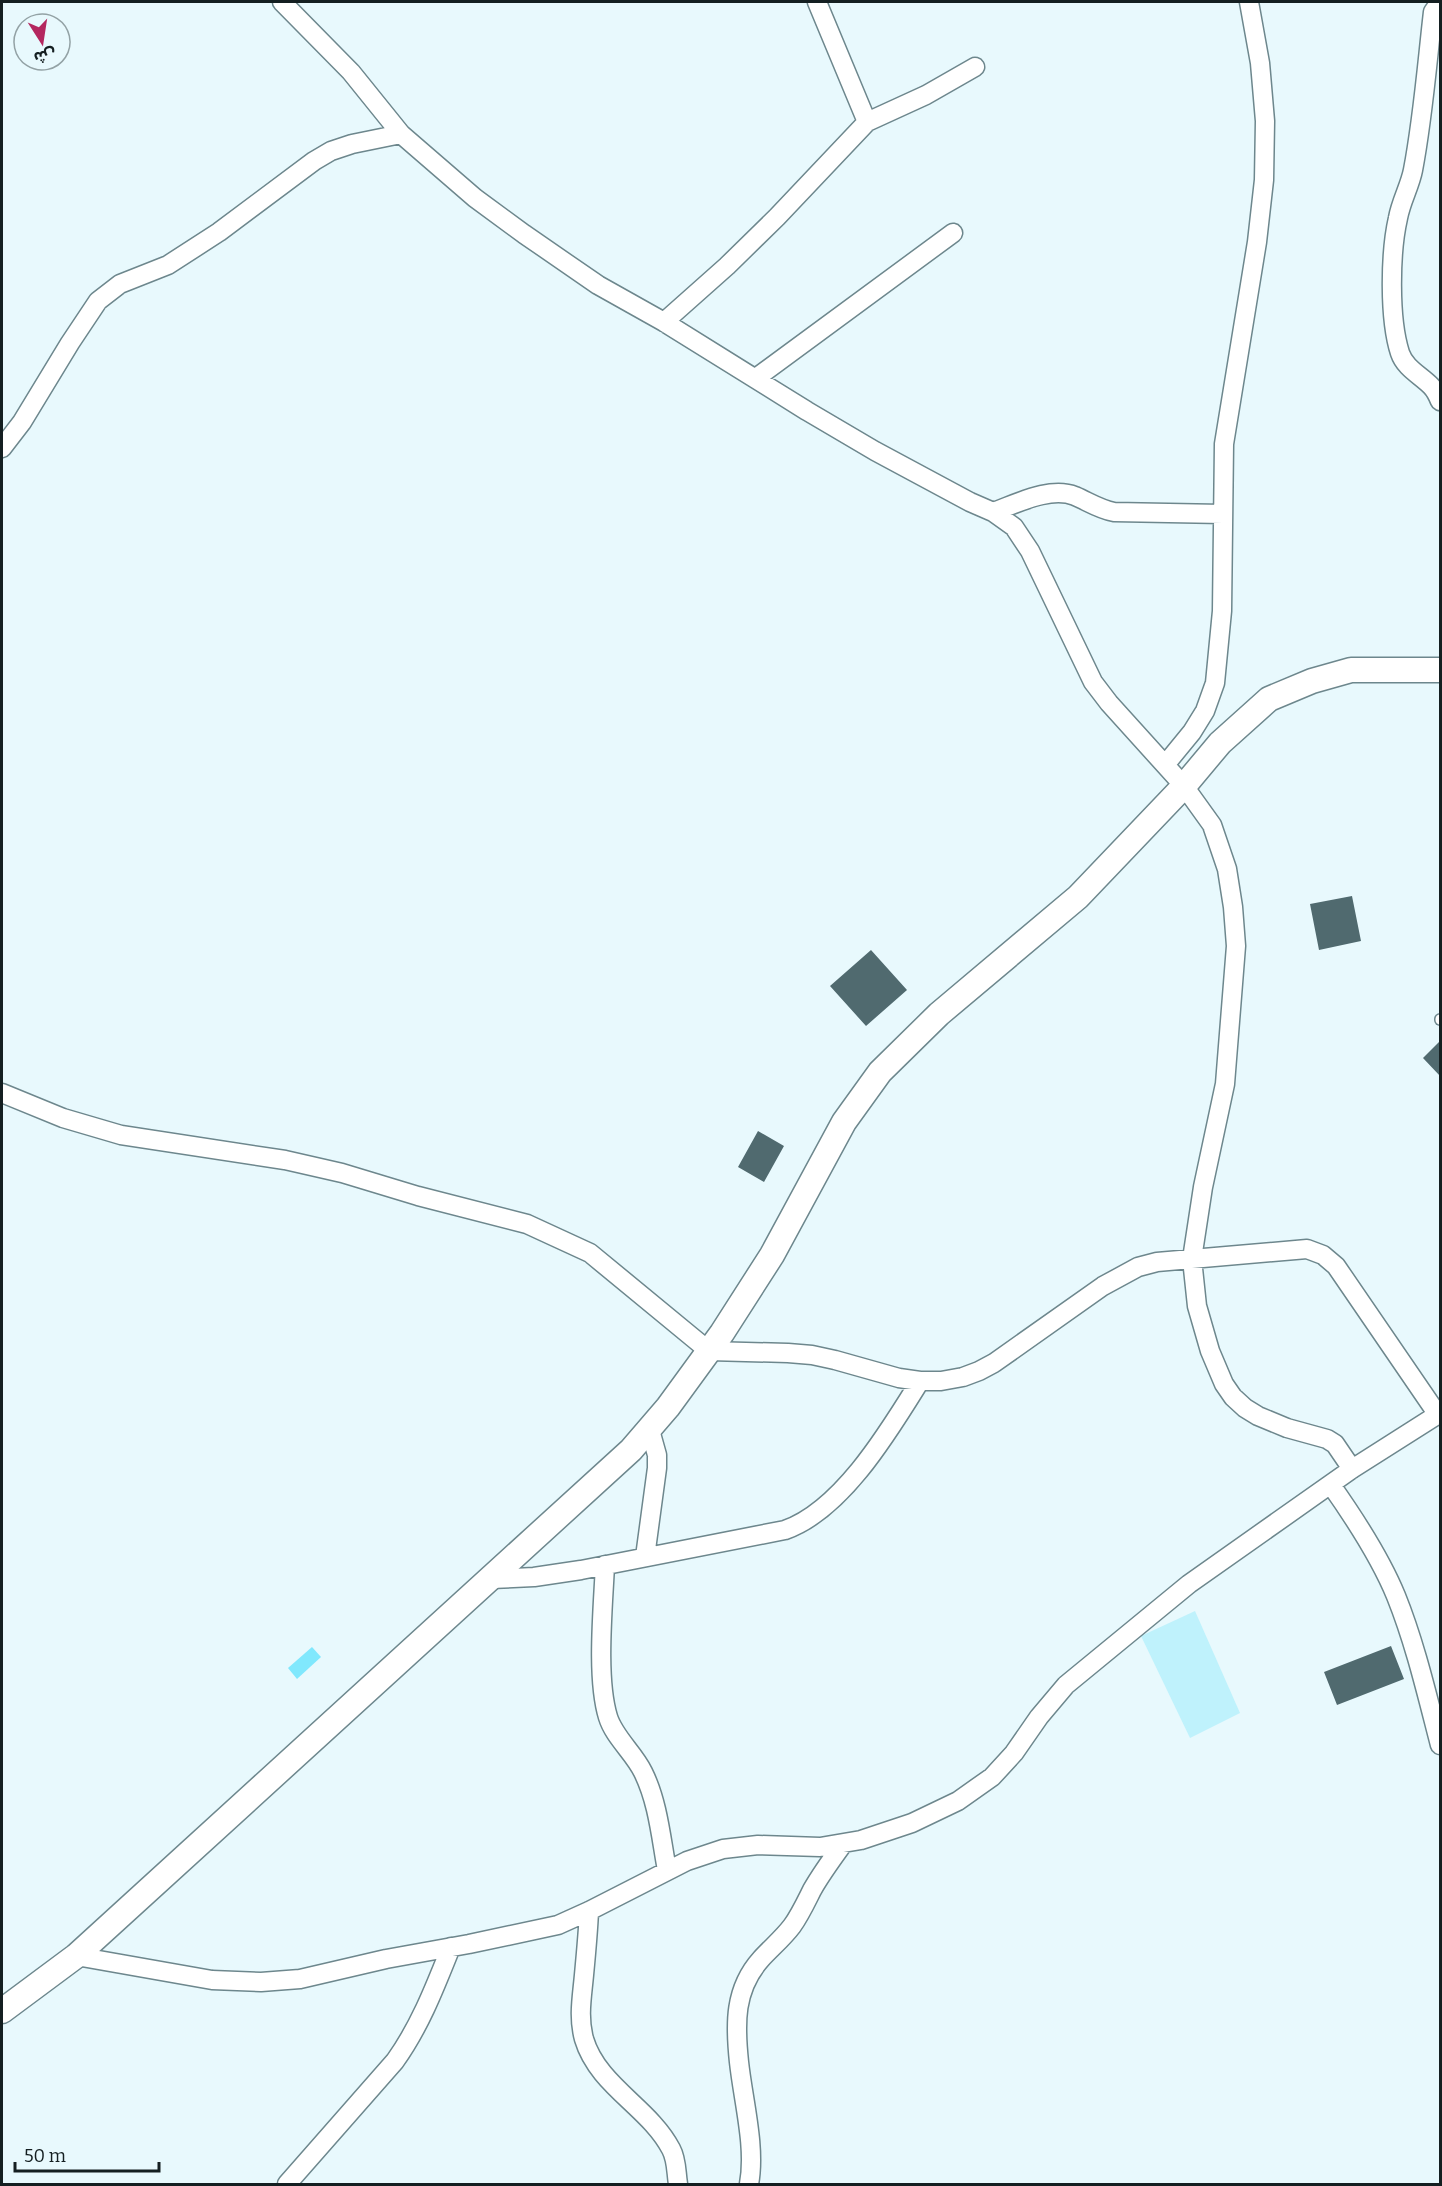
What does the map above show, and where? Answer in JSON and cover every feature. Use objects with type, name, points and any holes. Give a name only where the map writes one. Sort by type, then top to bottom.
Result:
[{"type":"main road","points":[[2,2011],[76,1956],[606,1475],[650,1430],[722,1333],[772,1255],[844,1122],[880,1072],[939,1014],[1078,897],[1184,786],[1220,743],[1269,699],[1312,681],[1351,670],[1440,670]]},
{"type":"street","points":[[282,2],[351,72],[401,134],[475,198],[524,234],[598,285],[664,322],[807,411],[875,451],[993,512],[1014,527],[1030,551],[1093,682],[1184,786],[1212,825],[1227,869],[1236,946],[1225,1084],[1203,1187],[1192,1259],[1197,1306],[1216,1367],[1233,1397],[1257,1416],[1287,1428],[1328,1439],[1335,1444],[1352,1469]]},
{"type":"street","points":[[817,2],[867,122]]},
{"type":"street","points":[[1165,765],[1192,732],[1205,711],[1215,683],[1222,611],[1224,444],[1257,242],[1264,180],[1265,121],[1260,63],[1249,2]]},
{"type":"street","points":[[1438,391],[1411,370],[1401,356],[1395,331],[1393,246],[1398,217],[1412,172],[1422,114],[1433,12],[1440,2]]},
{"type":"street","points":[[664,322],[727,266],[777,217],[867,122],[934,91],[975,67]]},
{"type":"street","points":[[2,448],[22,422],[98,302],[120,284],[168,265],[219,232],[291,177],[331,151],[352,144],[401,134]]},
{"type":"street","points":[[756,378],[953,233]]},
{"type":"street","points":[[993,512],[1042,495],[1058,493],[1073,495],[1100,509],[1114,512],[1223,514]]},
{"type":"street","points":[[2,1093],[63,1118],[121,1136],[285,1160],[342,1173],[418,1196],[527,1224],[590,1253],[709,1351],[812,1355],[899,1378],[920,1381],[941,1381],[963,1377],[994,1363],[1083,1299],[1138,1267],[1157,1262],[1307,1249],[1323,1255],[1336,1266],[1439,1414],[1352,1469],[1189,1584],[1066,1685],[1039,1717],[1004,1766],[958,1801],[912,1823],[843,1844],[804,1848],[740,1846],[705,1854],[667,1870],[589,1911],[558,1924],[300,1978],[261,1982],[212,1980],[76,1956]]},
{"type":"street","points":[[491,1579],[556,1574],[605,1565],[784,1530],[810,1518],[820,1511],[870,1457],[920,1381]]},
{"type":"street","points":[[645,1557],[657,1468],[657,1455],[650,1430]]},
{"type":"street","points":[[1331,1485],[1370,1547],[1395,1594],[1412,1643],[1440,1745]]},
{"type":"street","points":[[605,1565],[603,1670],[605,1704],[610,1723],[643,1771],[650,1786],[667,1870]]},
{"type":"street","points":[[749,2184],[750,2140],[739,2061],[737,2005],[749,1974],[792,1927],[822,1874],[843,1844]]},
{"type":"street","points":[[589,1911],[581,2006],[581,2025],[585,2040],[596,2065],[605,2077],[656,2127],[669,2145],[676,2163],[678,2184]]},
{"type":"street","points":[[287,2184],[387,2070],[406,2045],[426,2009],[451,1947]]},
{"type":"shaded area","points":[[1195,1611],[1240,1713],[1190,1738],[1141,1636]]},
{"type":"water","points":[[312,1647],[321,1657],[297,1679],[288,1668]]},
{"type":"building","points":[[1352,896],[1361,941],[1319,950],[1310,904]]},
{"type":"building","points":[[871,950],[907,990],[866,1026],[830,986]]},
{"type":"building","points":[[1440,1041],[1440,1076],[1423,1058]]},
{"type":"building","points":[[758,1131],[784,1146],[764,1182],[738,1167]]},
{"type":"building","points":[[1391,1646],[1404,1679],[1337,1705],[1324,1672]]}]
